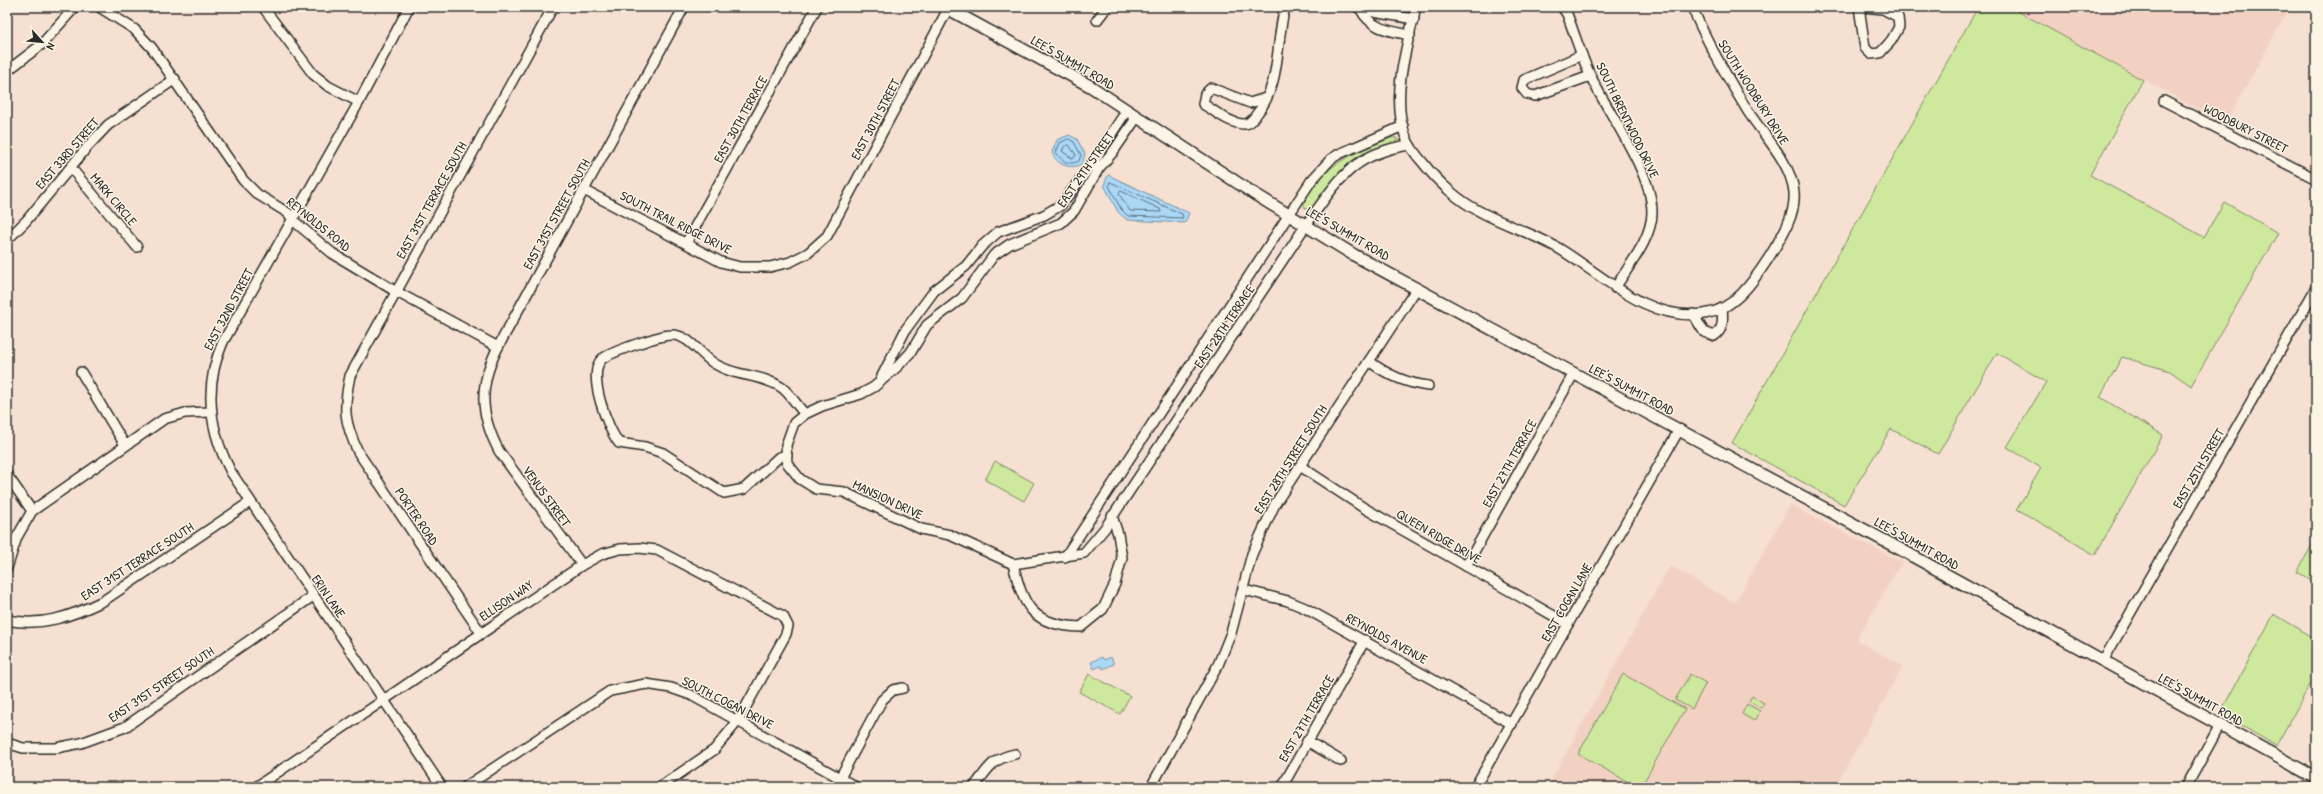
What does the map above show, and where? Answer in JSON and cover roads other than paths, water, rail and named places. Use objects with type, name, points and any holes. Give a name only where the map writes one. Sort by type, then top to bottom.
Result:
[{"type":"main road","name":"LEE'S SUMMIT ROAD","points":[[947,8],[1090,86],[1290,216],[1354,255],[1679,430],[2316,778]]},
{"type":"street","points":[[7,71],[41,45],[75,7]]},
{"type":"street","name":"REYNOLDS ROAD","points":[[99,7],[134,29],[152,48],[248,187],[292,218],[332,254],[498,347]]},
{"type":"street","points":[[263,7],[313,74],[328,86],[358,102]]},
{"type":"street","name":"EAST 32ND STREET","points":[[210,412],[212,378],[218,353],[358,102],[409,7]]},
{"type":"street","name":"EAST 31ST TERRACE SOUTH","points":[[345,409],[344,402],[350,376],[553,7]]},
{"type":"street","name":"EAST 31ST STREET SOUTH","points":[[494,441],[484,410],[483,390],[489,365],[684,7]]},
{"type":"street","name":"EAST 30TH TERRACE","points":[[686,243],[817,7]]},
{"type":"street","points":[[1097,20],[1107,7]]},
{"type":"street","points":[[1266,98],[1250,103],[1211,88],[1205,94],[1203,104],[1232,121],[1244,124],[1250,122],[1262,108],[1266,98],[1277,67],[1284,7]]},
{"type":"street","points":[[1416,7],[1400,93],[1403,126],[1409,145],[1430,172],[1452,193],[1478,211],[1534,234],[1582,263],[1628,296],[1670,311],[1693,314],[1706,314],[1722,308],[1723,318],[1721,327],[1714,336],[1704,332],[1693,314]]},
{"type":"street","name":"SOUTH BRENTWOOD DRIVE","points":[[1562,7],[1567,14],[1590,76],[1647,183],[1652,212],[1649,227],[1643,242],[1615,288]]},
{"type":"street","name":"SOUTH WOODBURY DRIVE","points":[[1692,7],[1707,40],[1748,111],[1789,174],[1794,192],[1793,212],[1785,231],[1755,280],[1744,291],[1722,308]]},
{"type":"street","points":[[1859,7],[1865,48],[1871,54],[1880,53],[1891,41],[1899,26],[1898,17],[1883,9],[1863,7]]},
{"type":"street","name":"EAST 30TH STREET","points":[[824,240],[947,8]]},
{"type":"street","points":[[1359,8],[1414,19]]},
{"type":"street","points":[[1359,8],[1371,23],[1381,29],[1410,35]]},
{"type":"street","points":[[1582,55],[1524,80],[1522,88],[1527,94],[1535,96],[1590,76]]},
{"type":"street","name":"EAST 33RD STREET","points":[[7,240],[26,221],[72,168],[89,145],[108,125],[175,80]]},
{"type":"street","name":"WOODBURY STREET","points":[[2164,101],[2316,179]]},
{"type":"street","name":"EAST 29TH STREET","points":[[874,387],[883,376],[906,328],[934,291],[966,266],[982,246],[998,232],[1044,215],[1061,205],[1091,165],[1127,110]]},
{"type":"street","name":"EAST 29TH STREET","points":[[804,414],[822,406],[861,394],[874,387],[911,352],[927,324],[962,298],[994,255],[1010,244],[1061,223],[1074,211],[1099,168],[1113,152],[1137,117]]},
{"type":"street","name":"EAST 28TH TERRACE","points":[[1065,557],[1312,181],[1331,160],[1403,126]]},
{"type":"street","name":"EAST 28TH TERRACE","points":[[1013,564],[1084,553],[1112,516],[1306,225],[1337,183],[1365,157],[1396,147],[1409,145]]},
{"type":"street","name":"MARK CIRCLE","points":[[72,168],[137,247]]},
{"type":"street","name":"SOUTH TRAIL RIDGE DRIVE","points":[[584,190],[721,262],[755,268],[790,262],[808,253],[824,240]]},
{"type":"street","name":"EAST 28TH STREET SOUTH","points":[[1151,787],[1218,665],[1231,633],[1244,590],[1252,554],[1263,526],[1300,466],[1417,288]]},
{"type":"street","name":"EAST 25TH STREET","points":[[2103,661],[2316,288]]},
{"type":"street","points":[[672,334],[690,342],[715,364],[731,372],[763,378],[782,388],[804,414],[794,423],[786,445],[787,455],[779,457],[744,489],[724,493],[663,453],[645,447],[619,443],[613,435],[596,384],[597,368],[602,359],[645,341],[672,334]]},
{"type":"street","points":[[1369,361],[1381,370],[1398,379],[1428,386]]},
{"type":"street","points":[[81,372],[125,445]]},
{"type":"street","name":"EAST 27TH TERRACE","points":[[1466,566],[1574,373]]},
{"type":"street","name":"PORTER ROAD","points":[[345,409],[347,428],[358,452],[481,633]]},
{"type":"street","points":[[7,568],[17,537],[32,511],[125,445],[174,415],[210,412]]},
{"type":"street","name":"ERIN LANE","points":[[210,412],[222,455],[250,502],[442,787]]},
{"type":"street","name":"EAST COGAN LANE","points":[[1475,787],[1679,430]]},
{"type":"street","name":"VENUS STREET","points":[[494,441],[582,565]]},
{"type":"street","name":"MANSION DRIVE","points":[[787,455],[787,463],[800,479],[816,488],[844,492],[921,529],[950,535],[1013,564]]},
{"type":"street","name":"QUEEN RIDGE DRIVE","points":[[1300,466],[1364,508],[1568,624]]},
{"type":"street","points":[[7,475],[32,511]]},
{"type":"street","name":"EAST 31ST TERRACE SOUTH","points":[[7,620],[40,622],[60,619],[103,601],[250,502]]},
{"type":"street","points":[[1013,564],[1026,603],[1036,616],[1060,626],[1081,627],[1103,609],[1115,584],[1122,558],[1118,534],[1112,516]]},
{"type":"street","name":"ELLISON WAY","points":[[256,787],[383,699],[582,565],[602,554],[620,549],[639,548],[657,550],[783,616],[787,624],[786,634],[738,721]]},
{"type":"street","name":"REYNOLDS AVENUE","points":[[1244,590],[1288,601],[1305,608],[1365,640],[1512,724]]},
{"type":"street","name":"EAST 31ST STREET SOUTH","points":[[7,744],[23,748],[56,748],[81,743],[125,727],[313,596]]},
{"type":"street","name":"EAST 27TH TERRACE","points":[[1282,787],[1365,640]]},
{"type":"street","name":"SOUTH COGAN DRIVE","points":[[465,787],[610,691],[646,684],[671,688],[691,695],[856,787]]},
{"type":"street","points":[[835,787],[882,700],[893,690],[903,688]]},
{"type":"street","points":[[660,787],[714,750],[738,721]]},
{"type":"street","points":[[2186,787],[2220,725]]},
{"type":"street","points":[[1307,741],[1340,761]]},
{"type":"street","points":[[974,787],[992,762],[1015,754]]},
{"type":"water","points":[[1069,135],[1077,139],[1085,154],[1082,164],[1077,166],[1068,166],[1060,163],[1052,152],[1057,140]]},
{"type":"water","points":[[1108,175],[1189,213],[1185,223],[1127,220],[1118,212],[1104,185]]},
{"type":"water","points":[[1102,657],[1104,660],[1111,657],[1114,664],[1103,669],[1101,666],[1094,669],[1091,662]]}]
